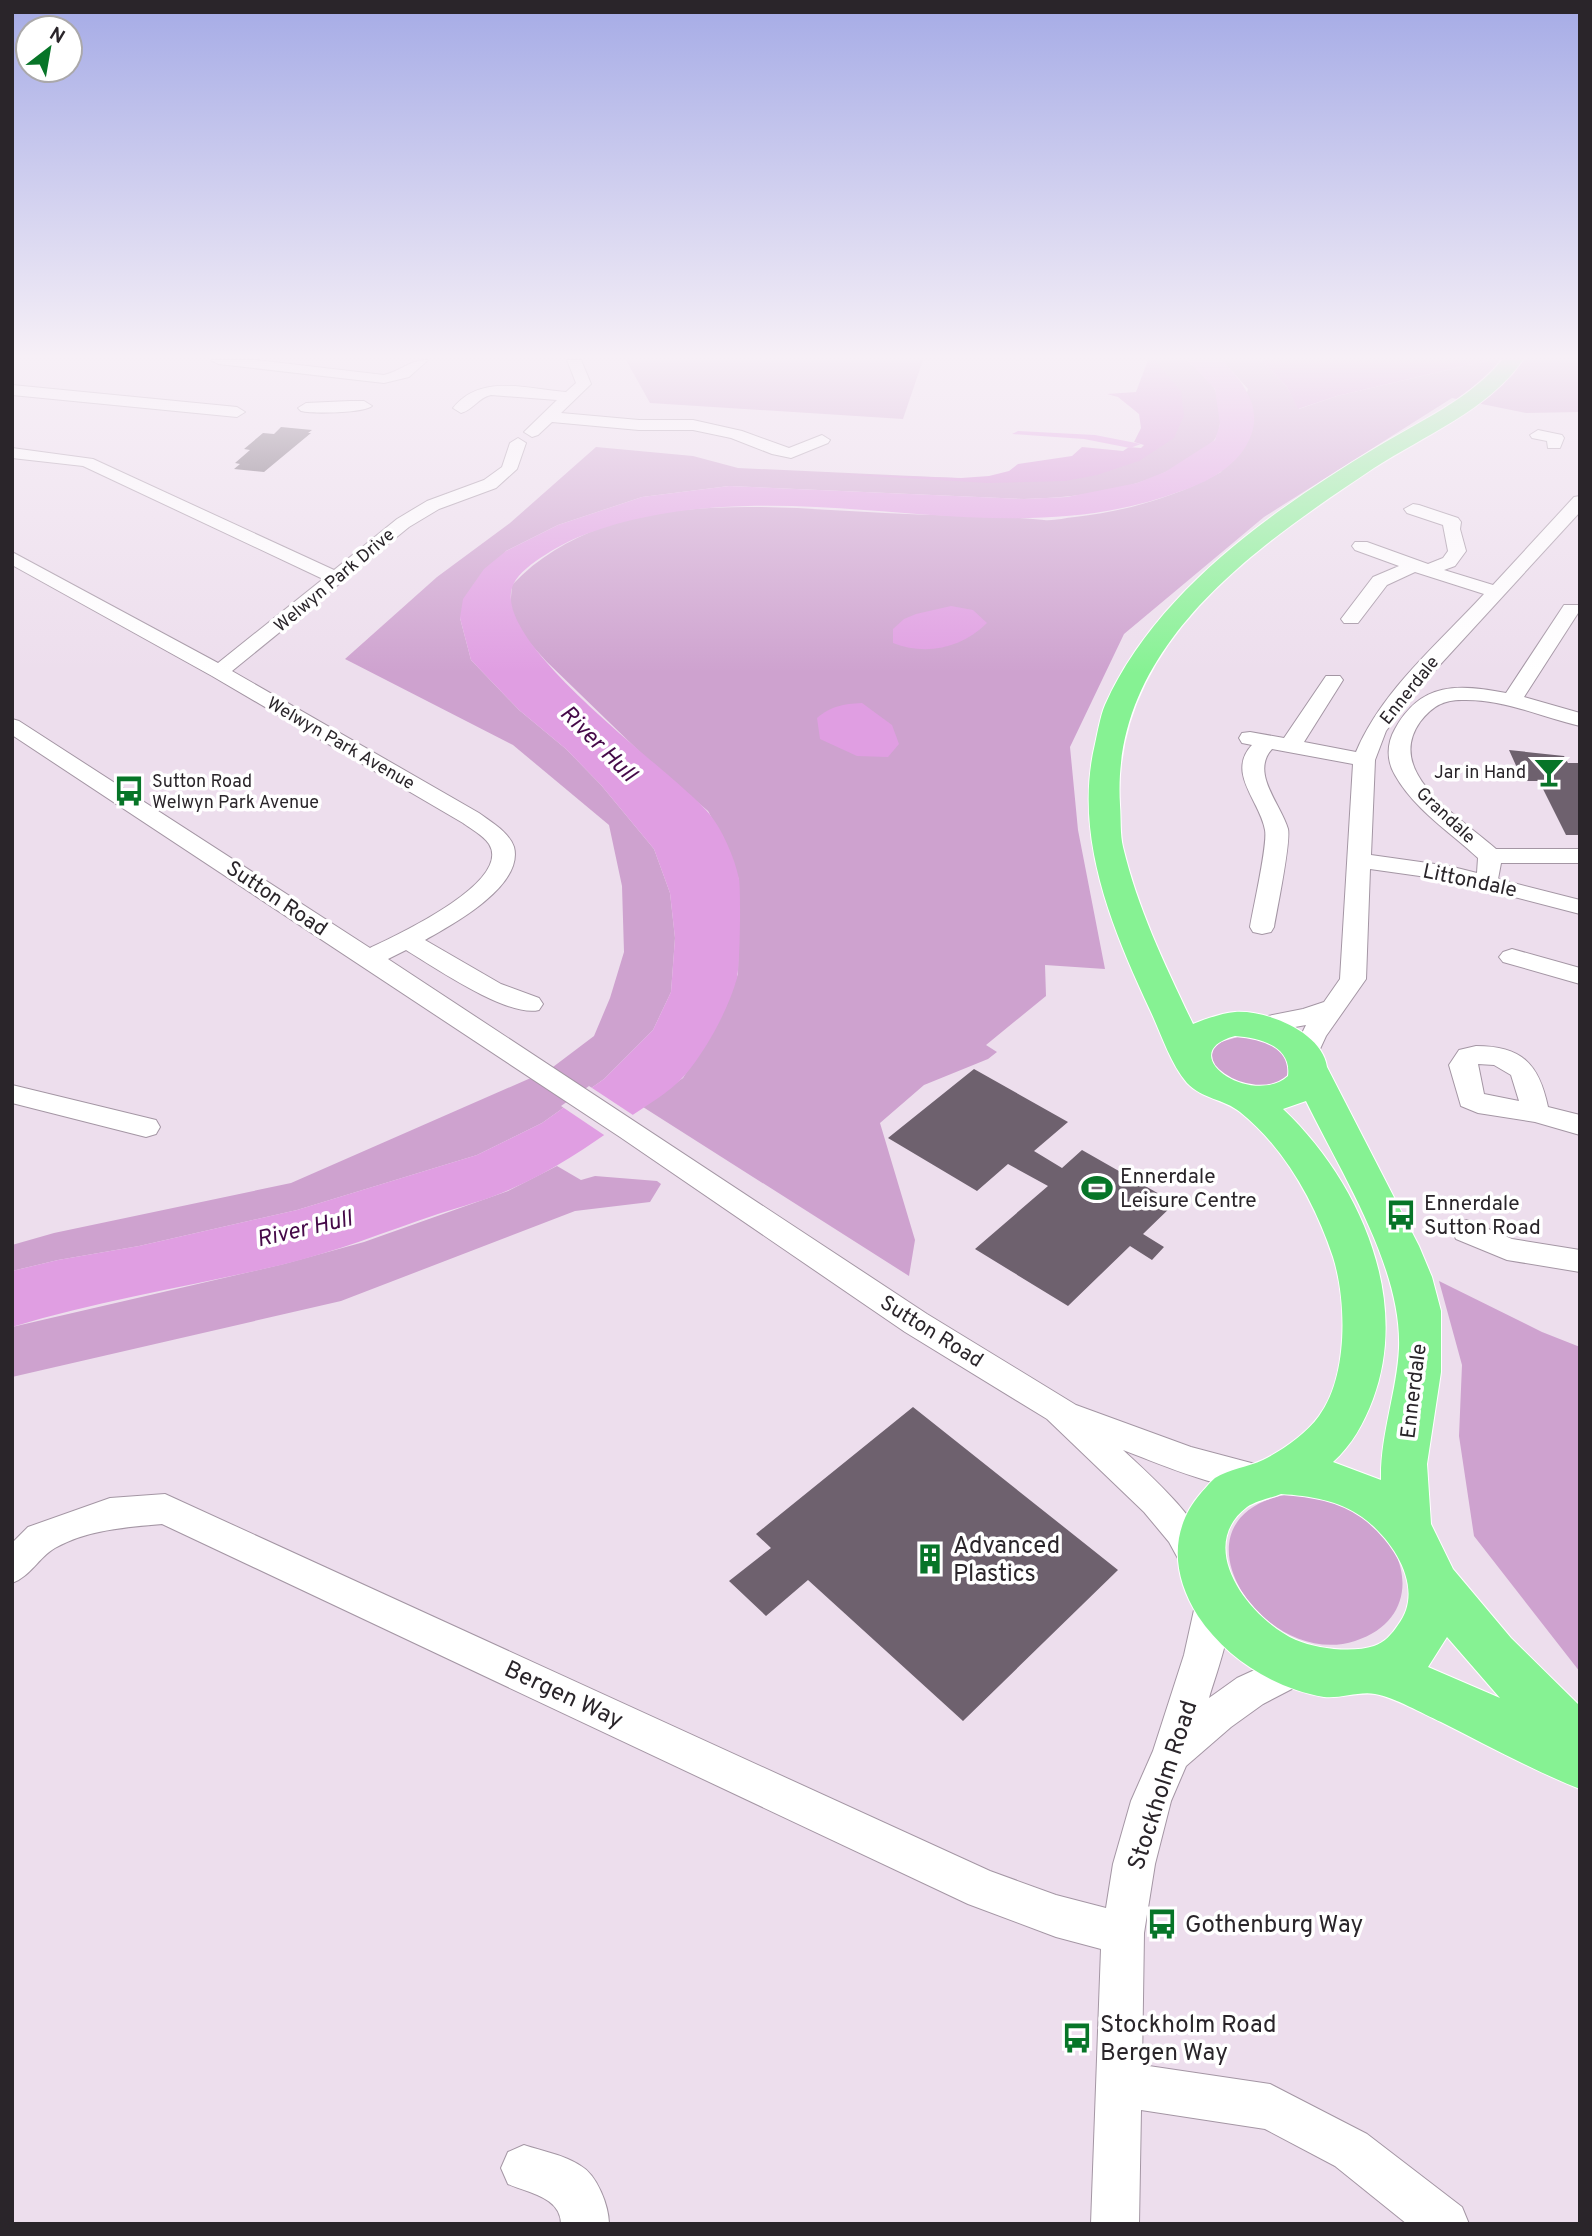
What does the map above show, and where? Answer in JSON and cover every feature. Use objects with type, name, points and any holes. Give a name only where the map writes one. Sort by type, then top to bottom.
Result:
[{"type":"highway","points":[[1157,982],[1182,1001],[1210,1016],[1286,1037],[1306,1062],[1306,1079],[1298,1089],[1285,1096],[1268,1100],[1249,1099],[1227,1094],[1210,1085],[1195,1070],[1131,928],[1105,823],[1104,775],[1111,728],[1134,670],[1158,633],[1177,612],[1264,535],[1365,464]]},
{"type":"highway","points":[[1191,1059],[1192,1048],[1197,1039],[1219,1026],[1246,1025]]},
{"type":"highway","name":"Ennerdale","points":[[1306,1062],[1398,1246],[1419,1311],[1419,1372],[1404,1464],[1407,1528]]},
{"type":"highway","points":[[1249,1099],[1298,1149],[1328,1196],[1352,1251],[1363,1291],[1365,1339],[1360,1370],[1351,1399],[1335,1430],[1320,1446],[1269,1476],[1231,1492],[1212,1511],[1201,1538],[1207,1584],[1235,1628],[1264,1651],[1298,1667],[1338,1674],[1376,1670],[1404,1657],[1423,1636],[1433,1610],[1433,1581],[1424,1554],[1407,1528],[1381,1504],[1349,1486],[1314,1476],[1269,1476]]},
{"type":"highway","points":[[1433,1581],[1493,1656],[1580,1743]]},
{"type":"highway","points":[[1376,1670],[1443,1697],[1580,1763]]},
{"type":"street","points":[[92,464],[336,578]]},
{"type":"street","name":"Welwyn Park Drive","points":[[219,672],[403,523],[433,505],[490,484],[511,464]]},
{"type":"street","name":"Ennerdale","points":[[1306,1062],[1312,1036],[1346,993],[1353,979],[1364,760],[1376,730],[1408,688],[1580,501]]},
{"type":"street","points":[[1351,623],[1380,581],[1449,562],[1457,551],[1451,529],[1460,519],[1413,509]]},
{"type":"street","points":[[1361,546],[1496,592]]},
{"type":"street","name":"Welwyn Park Avenue","points":[[12,557],[219,672],[471,818],[491,833],[503,848],[504,863],[498,877],[479,897],[369,959]]},
{"type":"street","points":[[1513,698],[1571,609]]},
{"type":"street","points":[[1292,744],[1297,732],[1331,683],[1352,692]]},
{"type":"street","name":"Grandale","points":[[1580,720],[1513,698],[1452,695],[1435,697],[1424,704],[1406,727],[1399,742],[1399,757],[1404,773],[1415,787],[1490,856],[1580,856]]},
{"type":"street","name":"Sutton Road","points":[[12,725],[629,1130],[904,1315],[1059,1410],[1156,1502],[1181,1531],[1207,1584]]},
{"type":"street","points":[[1263,928],[1277,831],[1259,793],[1252,768],[1258,739],[1364,760]]},
{"type":"street","name":"Grandale","points":[[1485,882],[1489,873],[1490,856]]},
{"type":"street","name":"Littondale","points":[[1359,860],[1449,873],[1580,906]]},
{"type":"street","points":[[405,939],[492,990],[530,1004]]},
{"type":"street","points":[[1512,957],[1580,976]]},
{"type":"street","points":[[1246,1025],[1307,1017],[1333,1008]]},
{"type":"street","points":[[12,1094],[146,1127]]},
{"type":"street","points":[[1535,1112],[1580,1125]]},
{"type":"street","points":[[1467,1231],[1507,1249],[1580,1261]]},
{"type":"street","points":[[1059,1410],[1188,1460],[1269,1476]]},
{"type":"street","name":"Bergen Way","points":[[12,1567],[41,1538],[110,1513],[165,1509],[983,1889],[1056,1916],[1123,1933]]},
{"type":"street","name":"Stockholm Road","points":[[1115,2224],[1123,1933],[1133,1864],[1151,1801],[1172,1753],[1203,1655],[1207,1584]]},
{"type":"street","points":[[1172,1753],[1217,1714],[1250,1691],[1298,1667]]},
{"type":"street","points":[[1120,2084],[1270,2107],[1351,2150],[1445,2224]]},
{"type":"street","points":[[524,2168],[567,2183],[585,2210],[585,2224]]},
{"type":"shaded area","points":[[576,464],[724,464],[738,468],[978,479],[1069,464],[1181,464],[1159,475],[1115,489],[1024,499],[729,486],[642,497],[558,525],[506,551],[460,618],[471,660],[519,710],[566,749],[601,785],[654,849],[670,893],[675,938],[671,992],[653,1030],[604,1079],[542,1123],[477,1155],[297,1210],[139,1246],[12,1271],[12,1245],[54,1233],[291,1183],[549,1070],[594,1036],[610,998],[624,952],[622,886],[609,825],[513,745],[345,659],[437,577],[510,523]]},
{"type":"shaded area","points":[[1018,464],[1129,464],[1097,475],[1065,481],[988,483],[837,474],[961,478],[1009,471]]},
{"type":"shaded area","points":[[1223,464],[1347,464],[1264,517],[1124,634],[1070,747],[1078,830],[1105,969],[1045,965],[1046,996],[986,1045],[997,1052],[988,1059],[924,1085],[880,1123],[915,1240],[909,1276],[643,1107],[683,1078],[721,1016],[738,974],[739,880],[726,844],[708,811],[645,757],[546,661],[520,632],[510,609],[512,585],[550,553],[593,531],[639,517],[738,507],[1048,520],[1113,511],[1151,502],[1187,489],[1221,472]]},
{"type":"shaded area","points":[[1241,1036],[1257,1039],[1279,1050],[1292,1069],[1287,1080],[1261,1090],[1222,1080],[1208,1061],[1214,1044]]},
{"type":"shaded area","points":[[557,1166],[581,1180],[595,1176],[657,1181],[661,1184],[650,1202],[575,1211],[341,1301],[12,1377],[12,1327],[284,1264],[364,1242],[508,1191]]},
{"type":"shaded area","points":[[1439,1281],[1542,1332],[1580,1347],[1580,1672],[1474,1536],[1459,1436],[1462,1365]]},
{"type":"shaded area","points":[[1289,1494],[1326,1500],[1352,1510],[1378,1529],[1391,1545],[1399,1563],[1402,1582],[1400,1600],[1392,1617],[1377,1631],[1355,1641],[1320,1644],[1288,1634],[1260,1614],[1240,1587],[1229,1559],[1232,1531],[1251,1508]]},
{"type":"water","name":"River Hull","points":[[1177,464],[1230,464],[1202,483],[1184,490],[1130,506],[1076,515],[967,517],[803,506],[686,510],[605,527],[557,548],[536,561],[514,583],[512,607],[526,636],[552,669],[586,702],[706,810],[722,833],[734,862],[739,879],[740,898],[737,978],[722,1016],[693,1065],[672,1088],[597,1140],[541,1174],[484,1200],[301,1260],[79,1309],[12,1327],[12,1271],[139,1246],[297,1210],[477,1155],[542,1123],[604,1079],[653,1030],[671,992],[675,938],[670,893],[654,849],[601,785],[566,749],[519,710],[471,660],[460,618],[463,599],[484,569],[506,551],[558,525],[642,497],[729,486],[1024,499],[1067,497],[1137,483]]},
{"type":"water","points":[[951,606],[973,610],[987,623],[955,644],[943,647],[918,649],[893,643],[893,629],[904,619]]},
{"type":"water","points":[[862,703],[892,725],[899,744],[888,757],[857,756],[820,739],[817,718],[838,706]]},
{"type":"pier","points":[[589,1086],[636,1117],[607,1137],[561,1106]]},
{"type":"building","points":[[240,464],[273,464],[264,472],[234,469]]},
{"type":"building","points":[[1509,750],[1564,756],[1568,763],[1580,763],[1580,835],[1566,835],[1539,781],[1523,781]]},
{"type":"building","name":"Ennerdale Leisure Centre","points":[[974,1069],[1068,1122],[1034,1151],[1062,1168],[1082,1150],[1175,1203],[1143,1234],[1164,1247],[1152,1260],[1130,1246],[1068,1306],[975,1249],[1048,1186],[1008,1164],[977,1191],[888,1138]]},
{"type":"building","name":"Advanced Plastics","points":[[913,1407],[1118,1570],[963,1721],[808,1580],[766,1616],[729,1581],[771,1548],[756,1534]]},
{"type":"place","name":"Jar in Hand","points":[[1549,772]]},
{"type":"place","name":"Sutton Road Welwyn Park Avenue","points":[[129,791]]},
{"type":"place","name":"Ennerdale Leisure Centre","points":[[1097,1188]]},
{"type":"place","name":"Ennerdale Sutton Road","points":[[1401,1215]]},
{"type":"place","name":"Advanced Plastics","points":[[930,1559]]},
{"type":"place","name":"Gothenburg Way","points":[[1162,1924]]},
{"type":"place","name":"Stockholm Road Bergen Way","points":[[1077,2038]]}]
